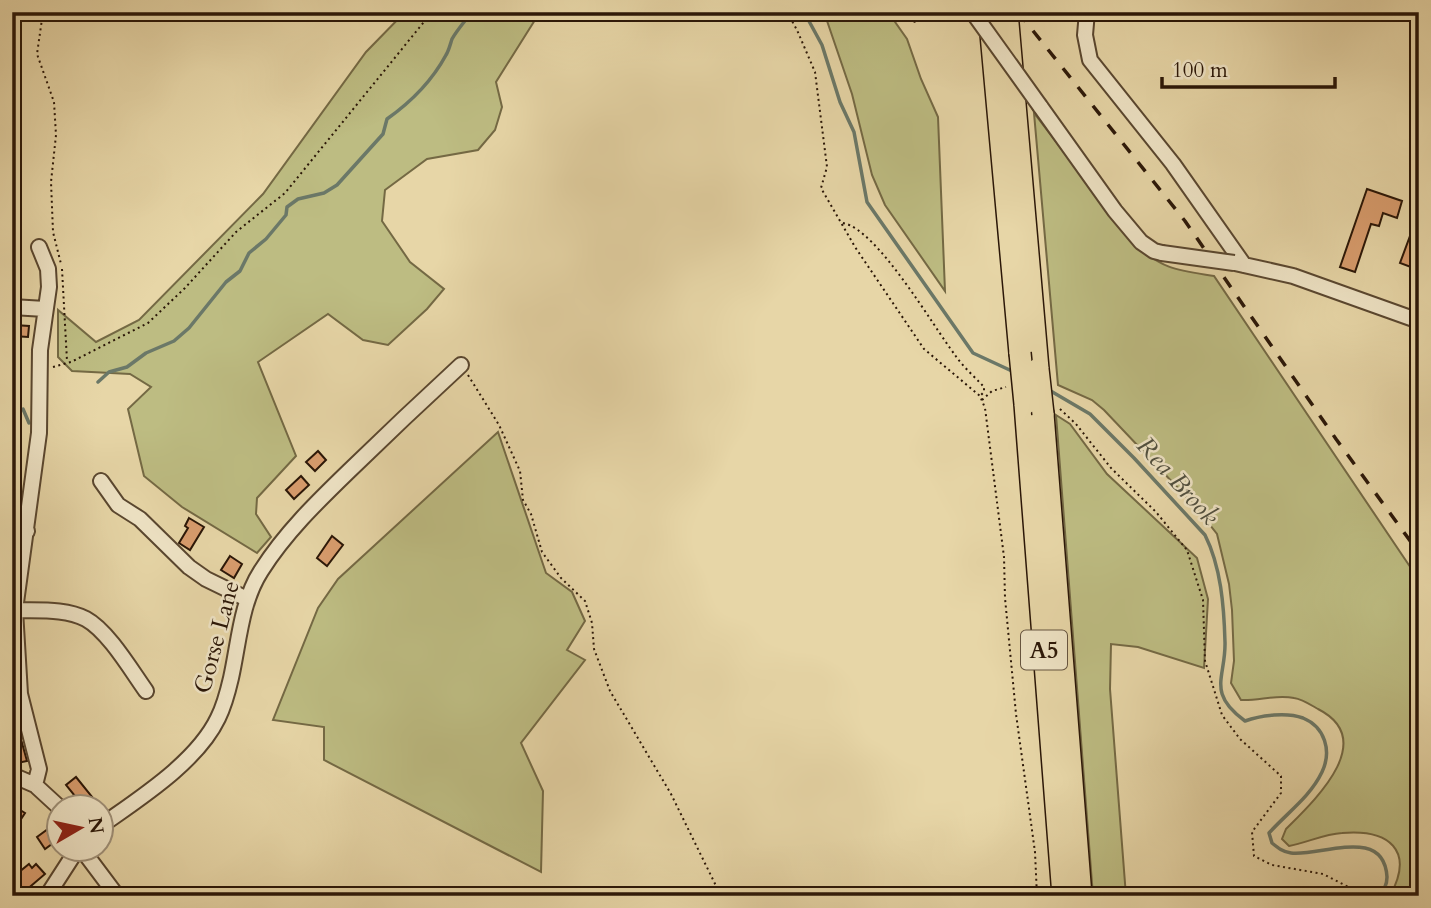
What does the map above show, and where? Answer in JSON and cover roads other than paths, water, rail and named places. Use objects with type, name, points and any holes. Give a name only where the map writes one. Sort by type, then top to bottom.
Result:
[{"type":"highway","name":"A5","points":[[1007,12],[1038,369],[1034,409],[1063,896]]},
{"type":"highway","name":"A5","points":[[979,13],[1020,353],[1034,409],[1081,896]]},
{"type":"street","points":[[1087,12],[1085,35],[1090,61],[1173,164],[1239,264]]},
{"type":"street","points":[[979,13],[1040,106],[1141,242],[1162,253],[1239,264],[1293,276],[1419,321]]},
{"type":"street","points":[[35,785],[39,769],[20,694],[15,610],[19,530],[39,433],[40,350],[49,277],[38,247]]},
{"type":"street","points":[[12,307],[45,309]]},
{"type":"street","name":"Gorse Lane","points":[[116,814],[184,761],[218,718],[230,680],[247,599],[259,574],[289,532],[409,412],[461,365]]},
{"type":"street","points":[[101,481],[118,505],[141,519],[189,567],[206,579],[247,599]]},
{"type":"street","points":[[155,532],[166,520]]},
{"type":"street","points":[[15,610],[49,611],[85,619],[107,639],[146,691]]},
{"type":"street","points":[[12,775],[35,785],[46,795]]},
{"type":"street","points":[[47,896],[70,862]]},
{"type":"street","points":[[90,862],[117,896]]},
{"type":"waterway","points":[[98,382],[109,372],[127,367],[146,353],[174,341],[189,328],[226,282],[240,271],[249,253],[266,239],[286,215],[287,207],[298,199],[324,193],[337,185],[383,134],[387,119],[428,82],[447,53],[452,39],[472,12]]},
{"type":"waterway","name":"Rea Brook","points":[[804,12],[822,45],[840,102],[854,132],[867,202],[973,353],[1014,372]]},
{"type":"waterway","name":"Rea Brook","points":[[1049,390],[1090,414],[1205,535],[1215,560],[1222,601],[1225,642],[1222,693],[1233,711],[1245,721],[1274,715],[1297,716],[1317,727],[1324,740],[1326,756],[1322,772],[1305,797],[1269,833],[1272,843],[1291,853],[1349,847],[1375,852],[1383,861],[1387,877],[1385,888],[1378,896]]},
{"type":"waterway","points":[[23,409],[29,423]]},
{"type":"railway","points":[[1018,12],[1185,221],[1336,439],[1419,553]]}]
